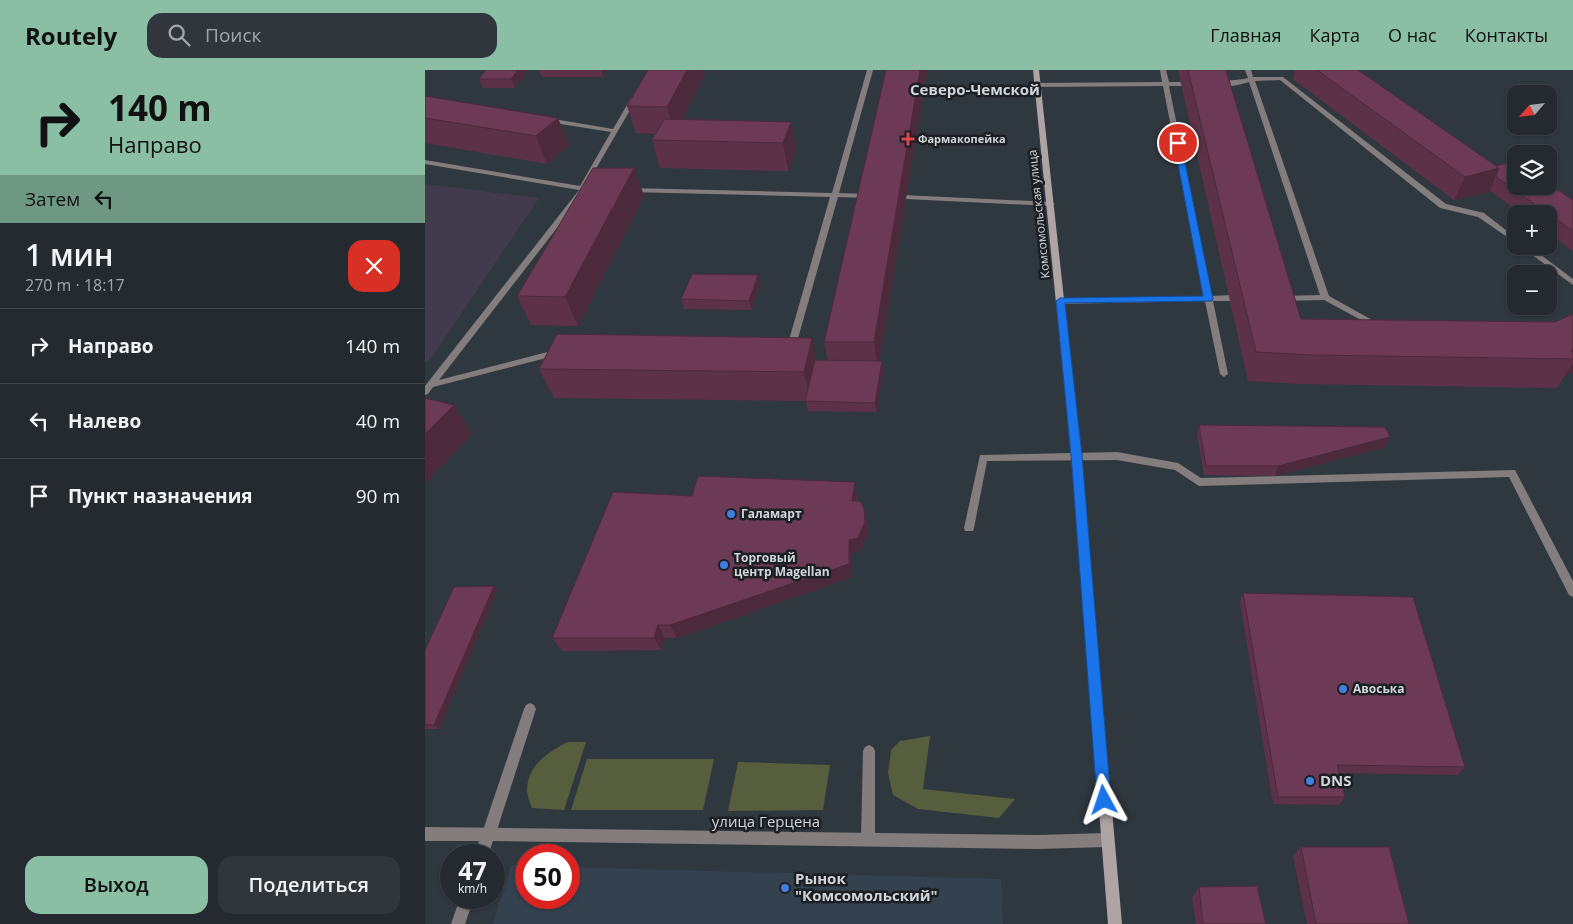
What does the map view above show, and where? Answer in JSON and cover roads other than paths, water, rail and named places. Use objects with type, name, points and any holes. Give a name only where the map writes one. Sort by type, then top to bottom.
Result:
[{"type":"main road","name":"Комсомольская улица","points":[[1036,70],[1076,455],[1115,924]]},
{"type":"street","points":[[781,348],[791,349],[870,70]]},
{"type":"street","points":[[1163,70],[1224,374]]},
{"type":"street","points":[[1248,70],[1325,297]]},
{"type":"street","points":[[1217,84],[1251,79],[1281,78],[1443,206],[1481,215],[1507,234]]},
{"type":"street","points":[[1038,85],[1181,84]]},
{"type":"street","points":[[428,389],[582,188],[641,87]]},
{"type":"street","points":[[539,118],[616,130]]},
{"type":"street","points":[[425,162],[592,189]]},
{"type":"street","points":[[621,190],[867,196]]},
{"type":"street","points":[[906,197],[1051,204]]},
{"type":"street","points":[[1536,255],[1573,283]]},
{"type":"street","points":[[1277,299],[1325,297],[1385,329]]},
{"type":"street","points":[[1060,301],[1231,298]]},
{"type":"street","points":[[428,389],[568,350]]},
{"type":"street","points":[[969,528],[983,458],[1076,455],[1117,456],[1178,467],[1199,482],[1512,473],[1573,592]]},
{"type":"street","points":[[484,844],[530,709]]},
{"type":"street","points":[[868,839],[869,751]]},
{"type":"street","name":"улица Герцена","points":[[425,834],[1038,842],[1107,840]]},
{"type":"street","points":[[458,924],[463,909]]},
{"type":"place","name":"Фармакопейка","points":[[908,139]]},
{"type":"place","name":"Галамарт","points":[[731,514]]},
{"type":"place","name":"Торговый центр Magellan","points":[[724,565]]},
{"type":"place","name":"Авоська","points":[[1343,689]]},
{"type":"place","name":"DNS","points":[[1310,781]]},
{"type":"place","name":"Рынок \"Комсомольский\"","points":[[785,888]]},
{"type":"district","name":"Северо-Чемской","points":[[975,90]]}]
